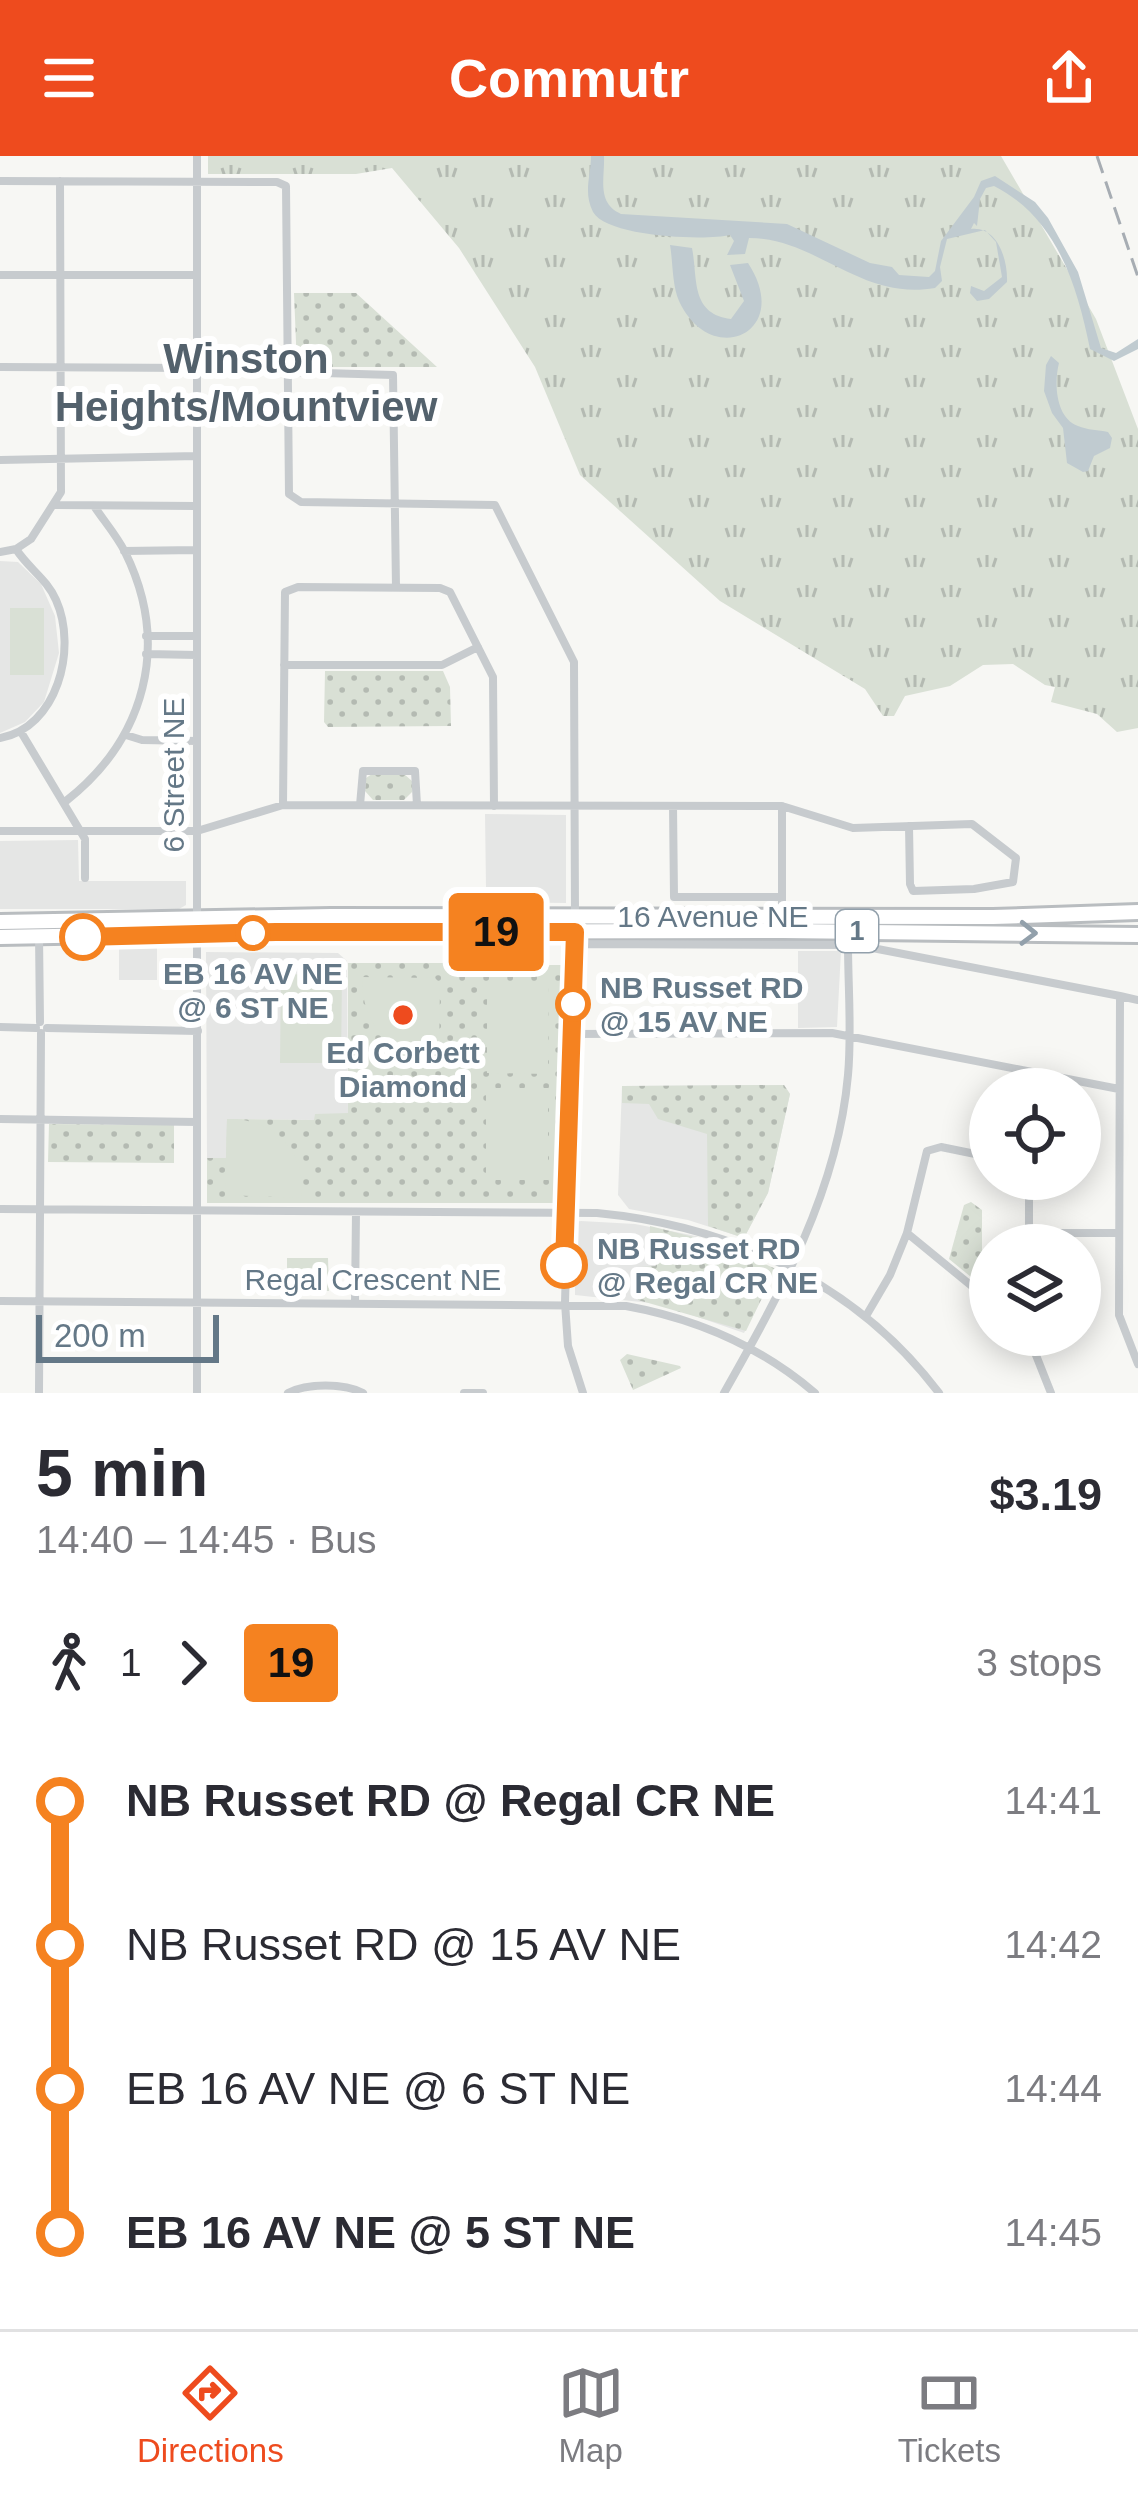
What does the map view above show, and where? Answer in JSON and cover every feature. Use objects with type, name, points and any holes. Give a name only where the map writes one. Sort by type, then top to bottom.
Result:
[{"type":"highway","name":"16 Avenue NE","points":[[0,937],[39,930],[197,926],[575,930],[1138,912]]},
{"type":"highway","name":"16 Avenue NE","points":[[0,922],[39,930]]},
{"type":"highway","name":"16 Avenue NE","points":[[783,923],[1138,935]]},
{"type":"street","name":"6 Street NE","points":[[197,156],[197,1393]]},
{"type":"street","points":[[0,181],[286,185],[291,499],[495,505],[574,662],[575,930],[565,1303],[568,1346],[583,1393]]},
{"type":"street","points":[[0,552],[16,549],[35,535],[61,492],[60,182]]},
{"type":"street","points":[[0,274],[197,275]]},
{"type":"street","points":[[0,367],[196,368]]},
{"type":"street","points":[[289,372],[393,375],[396,588]]},
{"type":"street","points":[[0,460],[196,457]]},
{"type":"street","points":[[56,505],[196,506]]},
{"type":"street","points":[[65,801],[100,772],[126,735],[140,698],[146,654],[140,594],[124,551],[94,506]]},
{"type":"street","points":[[0,738],[21,732],[50,701],[64,637],[53,594],[16,549]]},
{"type":"street","points":[[124,551],[197,550]]},
{"type":"street","points":[[283,805],[283,598],[289,588],[396,588],[445,589],[478,646],[494,683],[494,806]]},
{"type":"street","points":[[146,636],[197,636]]},
{"type":"street","points":[[284,665],[442,664],[478,646]]},
{"type":"street","points":[[146,654],[197,655]]},
{"type":"street","points":[[21,732],[85,838],[85,878]]},
{"type":"street","points":[[126,735],[142,740],[197,741]]},
{"type":"street","points":[[360,805],[363,771],[371,769],[415,771],[417,805]]},
{"type":"street","points":[[0,831],[197,831],[283,805],[782,806],[853,828],[909,826],[972,824],[1016,858],[1017,874],[1012,882],[974,889],[914,891],[909,826]]},
{"type":"street","points":[[673,806],[674,897],[782,897]]},
{"type":"street","points":[[782,806],[783,923]]},
{"type":"street","points":[[39,930],[39,1393]]},
{"type":"street","points":[[575,930],[848,944],[1138,1000]]},
{"type":"street","points":[[724,1393],[808,1234],[831,1161],[848,1083],[848,944]]},
{"type":"street","points":[[1120,996],[1120,1322],[1138,1364]]},
{"type":"street","points":[[0,1027],[198,1030]]},
{"type":"street","points":[[572,1034],[849,1036],[1120,1089]]},
{"type":"street","points":[[0,1119],[197,1122]]},
{"type":"street","points":[[866,1316],[908,1233],[927,1151],[941,1147],[969,1152]]},
{"type":"street","points":[[0,1209],[565,1213],[627,1215],[679,1225],[747,1246],[790,1266],[866,1316],[939,1393]]},
{"type":"street","points":[[356,1212],[356,1304]]},
{"type":"street","points":[[908,1233],[969,1284]]},
{"type":"street","points":[[1101,1233],[1119,1233]]},
{"type":"street","name":"Regal Crescent NE","points":[[0,1301],[565,1303],[660,1312],[749,1346],[815,1393]]},
{"type":"street","points":[[1034,1356],[1051,1393]]},
{"type":"street","points":[[288,1393],[296,1388],[326,1387],[363,1393]]},
{"type":"street","points":[[464,1393],[483,1393]]},
{"type":"shaded area","points":[[591,156],[604,156],[605,197],[621,214],[787,224],[870,263],[892,267],[899,275],[929,277],[935,271],[941,241],[981,181],[995,176],[1035,202],[1048,218],[1078,272],[1101,348],[1116,353],[1138,339],[1138,349],[1114,361],[1090,349],[1071,278],[1049,235],[1034,216],[994,186],[986,188],[980,199],[977,226],[974,223],[971,229],[983,231],[947,239],[940,267],[942,281],[935,288],[908,290],[861,278],[773,241],[749,238],[745,254],[727,255],[734,241],[730,235],[680,237],[617,227],[602,220],[590,205]]},
{"type":"shaded area","points":[[987,233],[994,238],[1003,254],[1007,282],[989,299],[977,301],[971,286],[984,291],[1002,277],[996,242]]},
{"type":"shaded area","points":[[670,245],[692,248],[702,302],[718,316],[731,319],[744,301],[730,265],[748,263],[760,288],[761,308],[755,324],[727,338],[710,334],[693,322],[677,295]]},
{"type":"shaded area","points":[[1051,356],[1059,363],[1057,389],[1070,422],[1108,432],[1112,438],[1110,448],[1094,456],[1088,471],[1067,463],[1063,428],[1044,391]]},
{"type":"shaded area","points":[[0,561],[18,562],[41,584],[55,616],[59,653],[44,702],[25,722],[0,733]]},
{"type":"shaded area","points":[[485,814],[566,815],[566,903],[493,902],[486,888]]},
{"type":"shaded area","points":[[78,840],[79,881],[186,881],[186,905],[179,909],[0,909],[0,841]]},
{"type":"shaded area","points":[[119,945],[157,945],[157,980],[119,980]]},
{"type":"shaded area","points":[[798,951],[841,951],[837,1027],[798,1028]]},
{"type":"shaded area","points":[[206,952],[338,953],[347,961],[348,1114],[315,1114],[315,1120],[228,1119],[226,1159],[207,1158]]},
{"type":"shaded area","points":[[784,1085],[790,1094],[768,1193],[744,1238],[688,1220],[629,1209],[618,1195],[622,1086]]},
{"type":"shaded area","points":[[575,1222],[635,1224],[696,1236],[776,1271],[744,1333],[660,1304],[575,1295]]},
{"type":"green space","points":[[208,156],[1001,156],[1096,319],[1138,429],[1138,728],[1117,732],[1097,714],[1051,702],[1055,687],[1013,664],[983,665],[950,686],[905,696],[894,716],[883,716],[865,689],[720,601],[580,475],[535,367],[459,248],[392,168],[356,174],[208,174]]},
{"type":"green space","points":[[294,293],[356,293],[437,367],[297,367]]},
{"type":"green space","points":[[10,608],[44,608],[44,675],[10,675]]},
{"type":"green space","points":[[325,671],[443,671],[450,687],[451,726],[328,727],[324,722]]},
{"type":"green space","points":[[404,774],[412,781],[412,792],[404,800],[373,800],[365,791],[366,778]]},
{"type":"green space","points":[[348,963],[457,963],[463,971],[480,965],[566,965],[556,1203],[207,1203],[207,1158],[226,1158],[227,1119],[314,1120],[315,1114],[348,1113]]},
{"type":"green space","points":[[281,974],[342,975],[341,1063],[280,1063]]},
{"type":"green space","name":"Ed Corbett Diamond","points":[[362,977],[435,978],[440,983],[439,1056],[407,1050],[382,1034],[367,1009]]},
{"type":"green space","points":[[487,981],[549,981],[548,1074],[487,1073]]},
{"type":"green space","points":[[784,1085],[790,1094],[768,1193],[744,1238],[708,1226],[707,1134],[658,1119],[649,1104],[622,1103],[622,1086]]},
{"type":"green space","points":[[486,1088],[548,1088],[548,1180],[486,1180]]},
{"type":"green space","points":[[227,1119],[259,1124],[284,1140],[299,1166],[301,1198],[228,1195]]},
{"type":"green space","points":[[49,1124],[174,1125],[174,1163],[48,1162]]},
{"type":"green space","points":[[971,1202],[982,1210],[982,1224],[969,1224],[969,1275],[949,1259],[964,1205]]},
{"type":"green space","points":[[650,1226],[721,1244],[776,1269],[746,1331],[638,1300],[641,1267],[656,1266],[649,1255]]},
{"type":"green space","points":[[287,1258],[328,1258],[329,1291],[287,1291]]},
{"type":"green space","points":[[627,1354],[681,1368],[633,1390],[620,1360]]},
{"type":"railway","points":[[1097,156],[1138,277]]},
{"type":"bus line","name":"19","points":[[83,937],[575,932],[564,1265]]},
{"type":"place","name":"EB 16 AV NE @ 6 ST NE","points":[[253,933]]},
{"type":"place","name":"NB Russet RD @ 15 AV NE","points":[[573,1004]]},
{"type":"place","name":"Ed Corbett Diamond","points":[[403,1015]]},
{"type":"place","name":"NB Russet RD @ Regal CR NE","points":[[564,1265]]},
{"type":"district","name":"Winston Heights/Mountview","points":[[246,382]]}]
